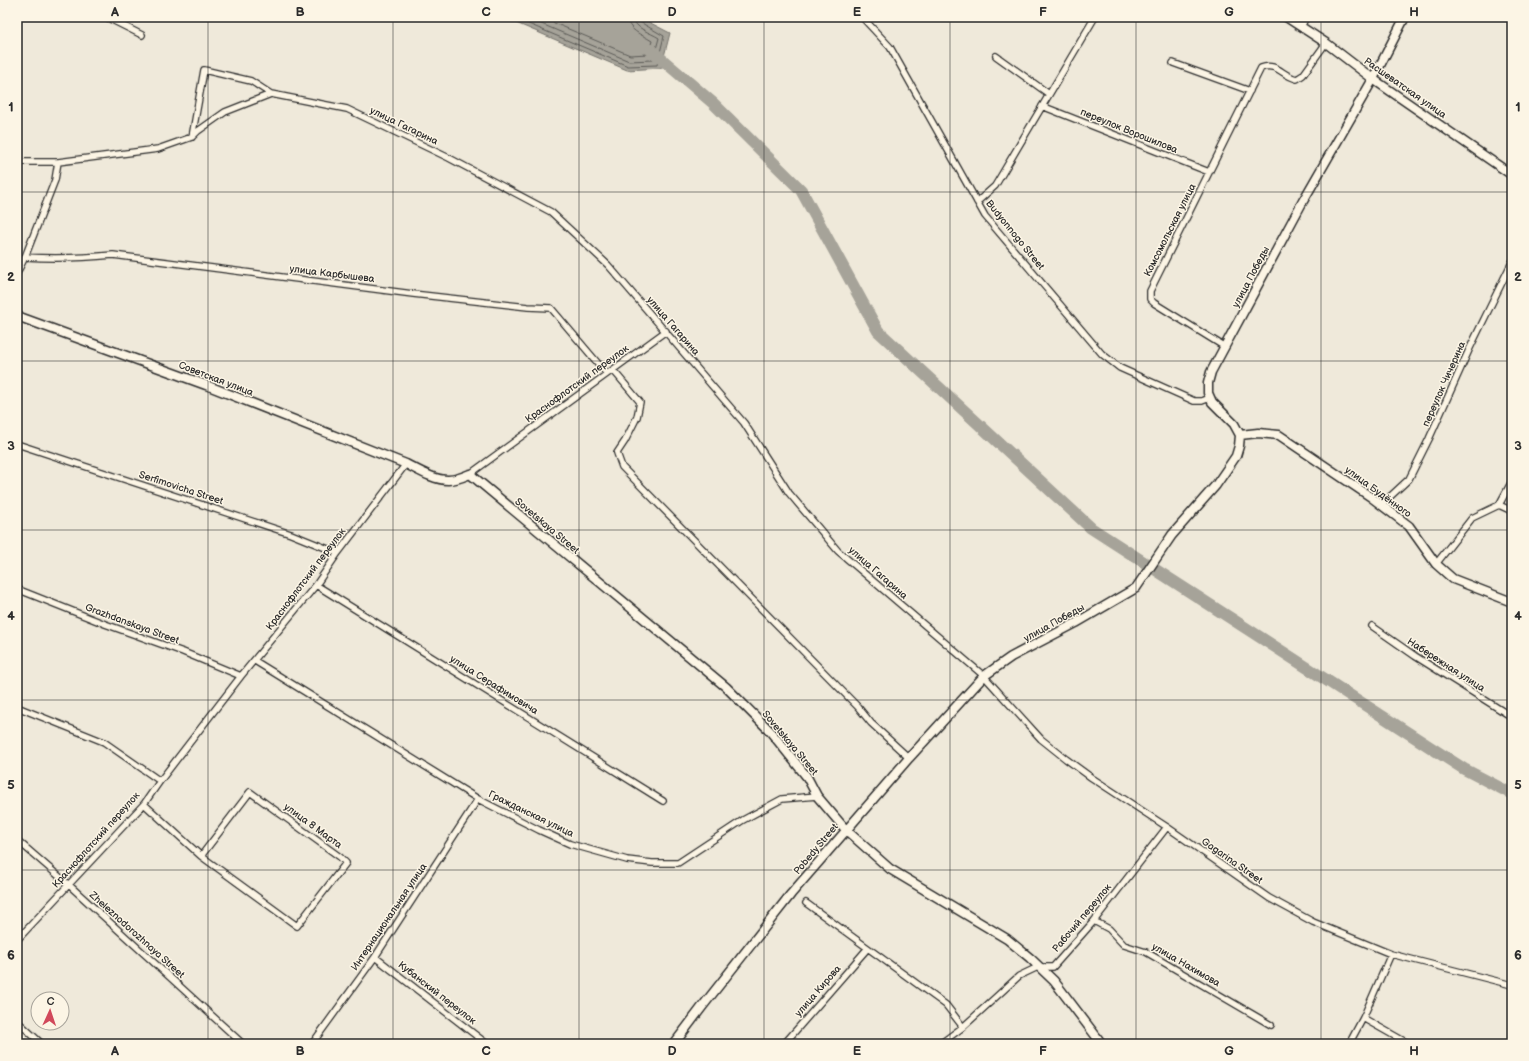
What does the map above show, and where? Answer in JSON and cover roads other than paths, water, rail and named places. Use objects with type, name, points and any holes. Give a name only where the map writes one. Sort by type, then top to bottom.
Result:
[{"type":"street","points":[[106,17],[142,35]]},
{"type":"street","name":"Budyonnogo Street","points":[[862,17],[890,47],[985,216],[1102,354],[1120,368],[1194,401],[1202,401],[1210,398]]},
{"type":"street","points":[[977,202],[995,186],[1095,17]]},
{"type":"street","name":"Расшеватская улица","points":[[1286,17],[1326,43],[1373,79],[1512,175]]},
{"type":"street","points":[[1301,27],[1306,17]]},
{"type":"street","name":"улица Победы","points":[[1210,398],[1208,393],[1208,383],[1211,372],[1303,201],[1373,79],[1405,17]]},
{"type":"street","name":"Комсомольская улица","points":[[1225,346],[1154,303],[1150,299],[1150,291],[1261,68],[1268,65],[1276,67],[1289,78],[1297,79],[1303,75],[1326,43]]},
{"type":"street","points":[[996,56],[1049,94]]},
{"type":"street","points":[[1173,63],[1250,91]]},
{"type":"street","name":"улица Гагарина","points":[[192,137],[204,70],[251,81],[271,94],[347,108],[449,158],[551,212],[608,265],[744,423],[789,493],[838,551],[984,676]]},
{"type":"street","points":[[17,162],[58,162],[158,149],[192,137],[225,112],[271,94]]},
{"type":"street","name":"переулок Ворошилова","points":[[1042,106],[1209,172]]},
{"type":"street","points":[[17,273],[25,257],[55,180],[58,162]]},
{"type":"street","name":"улица Карбышева","points":[[25,257],[59,259],[112,255],[428,296],[528,307],[551,308],[607,374]]},
{"type":"street","name":"переулок Чичерина","points":[[1381,505],[1409,479],[1512,262]]},
{"type":"street","name":"Советская улица","points":[[17,316],[206,385],[406,464]]},
{"type":"street","name":"Краснофлотский переулок","points":[[17,940],[144,804],[241,676],[255,661],[316,585],[338,553],[406,464],[432,476],[446,480],[455,479],[470,474],[666,331]]},
{"type":"street","points":[[613,370],[640,402],[638,417],[626,441],[617,453],[622,467],[858,707],[871,723],[909,758]]},
{"type":"street","points":[[1210,398],[1212,402],[1234,424],[1240,435]]},
{"type":"street","name":"улица Будённого","points":[[1240,435],[1258,433],[1278,435],[1371,496],[1409,526],[1436,564],[1453,579],[1512,602]]},
{"type":"street","name":"улица Победы","points":[[984,676],[1011,657],[1076,623],[1136,588],[1172,536],[1224,474],[1236,456],[1240,435]]},
{"type":"street","name":"Serfimovicha Street","points":[[17,444],[291,534],[338,553]]},
{"type":"street","name":"Sovetskaya Street","points":[[470,474],[726,688],[770,731],[808,777],[818,796],[846,830],[890,868],[1007,939],[1030,958],[1054,981],[1102,1044]]},
{"type":"street","points":[[1436,564],[1472,518],[1499,505],[1512,481]]},
{"type":"street","points":[[1499,505],[1512,511]]},
{"type":"street","name":"улица Серафимовича","points":[[316,585],[663,800]]},
{"type":"street","name":"Grazhdanskaya Street","points":[[17,589],[183,652],[241,676]]},
{"type":"street","name":"Набережная улица","points":[[1372,626],[1415,656],[1512,717]]},
{"type":"street","name":"Гражданская улица","points":[[255,661],[478,799],[570,844],[627,860],[652,863],[678,863],[743,820],[782,799],[818,796]]},
{"type":"street","name":"Pobedy Street","points":[[674,1044],[706,1000],[791,894],[909,758],[984,676]]},
{"type":"street","name":"Gagarina Street","points":[[984,676],[1041,739],[1066,759],[1269,898],[1313,922],[1391,954],[1512,985]]},
{"type":"street","points":[[17,707],[104,742],[160,781]]},
{"type":"street","name":"улица 8 Марта","points":[[144,804],[201,856],[297,926],[346,863],[340,856],[250,792],[201,856]]},
{"type":"street","name":"Интернациональная улица","points":[[312,1044],[375,957],[478,799]]},
{"type":"street","name":"Рабочий переулок","points":[[940,1044],[964,1027],[1019,976],[1038,967],[1053,967],[1094,921],[1167,827]]},
{"type":"street","name":"Zheleznodorozhnaya Street","points":[[17,840],[69,885],[243,1044]]},
{"type":"street","points":[[806,903],[946,1006],[964,1027]]},
{"type":"street","name":"улица Нахимова","points":[[1094,921],[1109,929],[1124,945],[1146,952],[1271,1025]]},
{"type":"street","name":"улица Кирова","points":[[784,1044],[867,949]]},
{"type":"street","points":[[1349,1044],[1363,1018],[1391,954]]},
{"type":"street","name":"Кубанский переулок","points":[[375,957],[488,1044]]},
{"type":"street","points":[[1363,1018],[1409,1044]]},
{"type":"street","points":[[17,1021],[42,1044]]},
{"type":"water","points":[[502,17],[639,17],[670,33],[661,68],[627,70]]},
{"type":"waterway","points":[[651,50],[713,103],[801,190],[878,331],[1091,528],[1464,769],[1512,794]]}]
